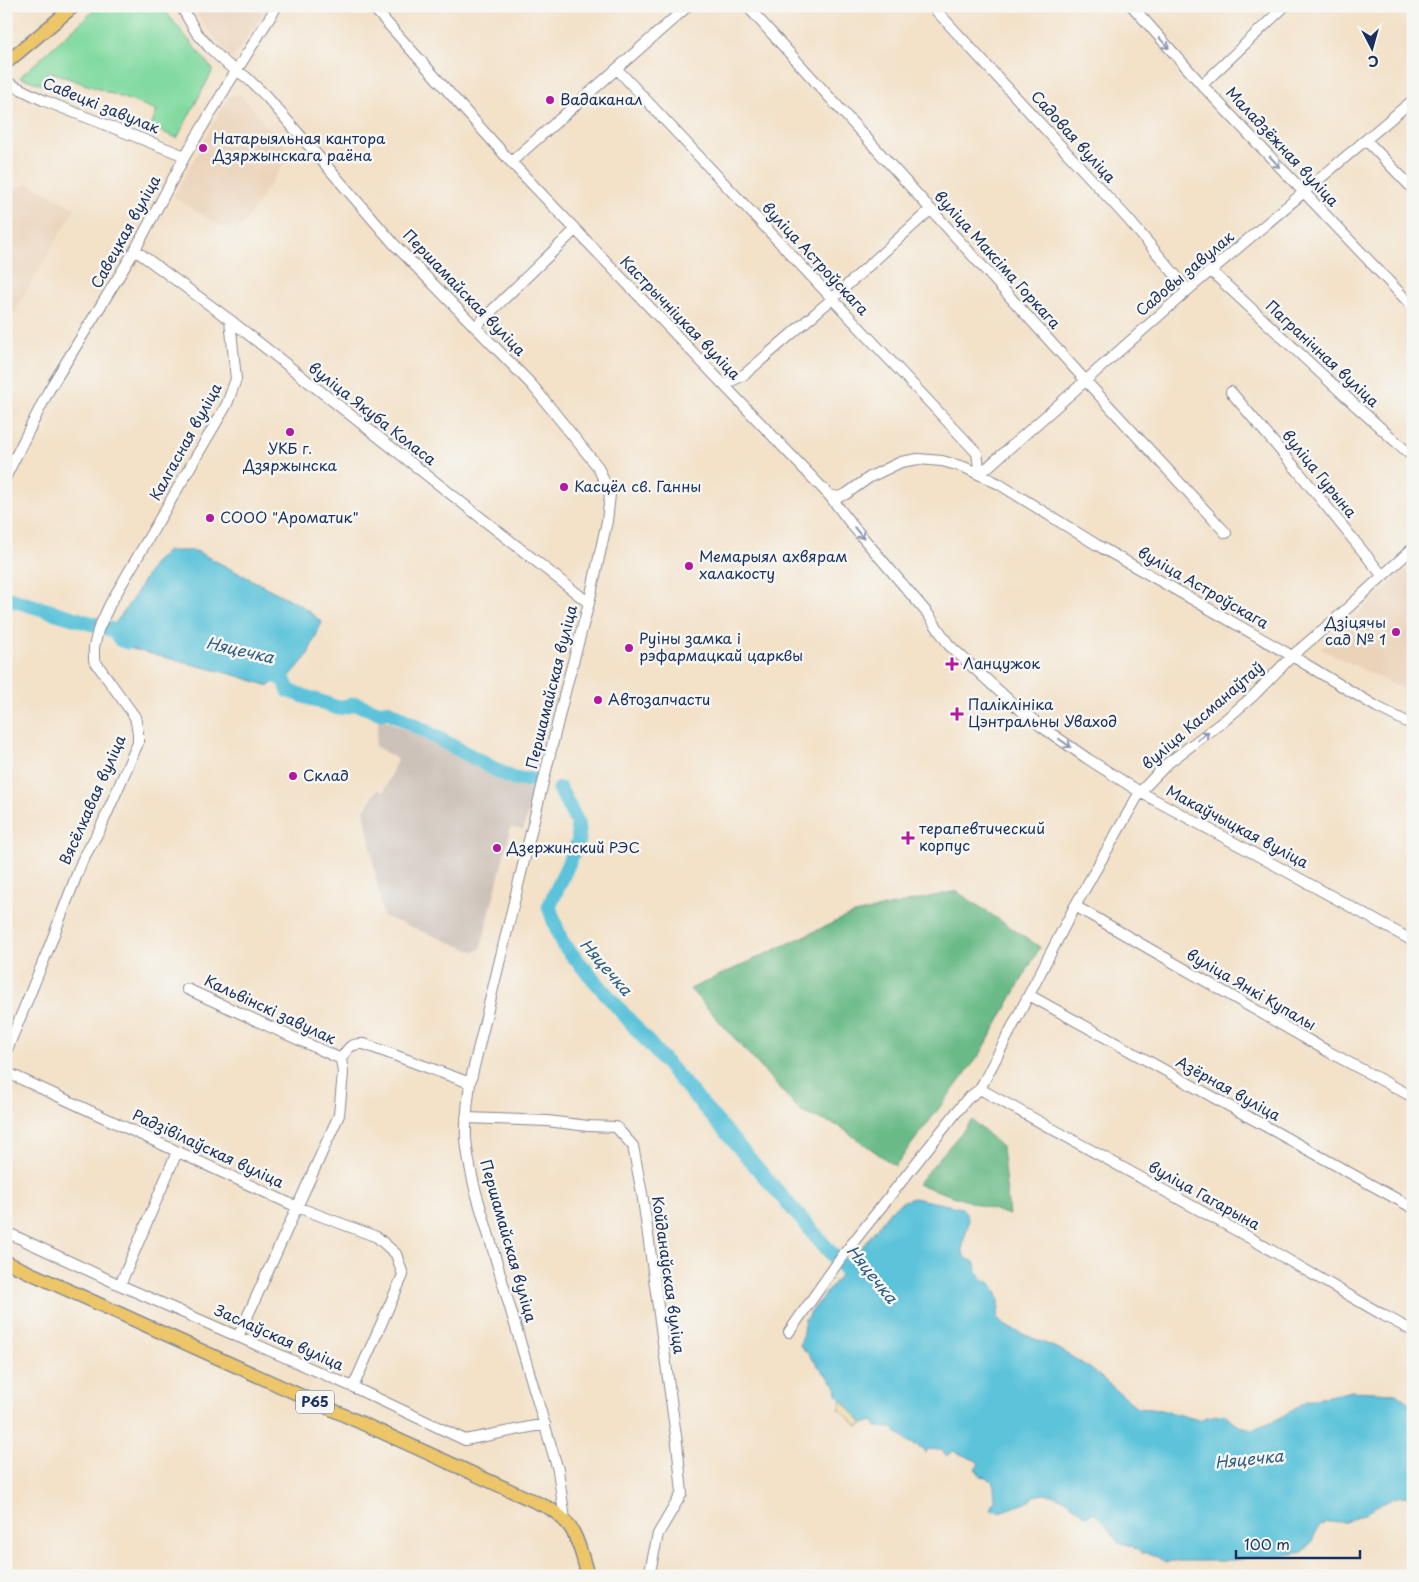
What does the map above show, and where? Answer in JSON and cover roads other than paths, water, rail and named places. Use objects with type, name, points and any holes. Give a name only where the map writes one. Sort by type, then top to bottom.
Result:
[{"type":"main road","points":[[6,63],[74,6]]},
{"type":"main road","name":"Р65","points":[[6,1262],[549,1508],[572,1528],[588,1576]]},
{"type":"street","name":"Першамайская вуліца","points":[[181,6],[196,32],[236,71],[246,77],[266,96],[394,244],[532,385],[598,467],[610,495],[607,521],[589,603],[566,688],[470,1083],[466,1118],[467,1147],[475,1189],[558,1470],[565,1520]]},
{"type":"street","name":"Савецкая вуліца","points":[[6,476],[49,390],[135,250],[185,156],[277,6]]},
{"type":"street","name":"Кастрычніцкая вуліца","points":[[372,6],[511,162],[829,495],[852,525],[911,593],[960,656]]},
{"type":"street","points":[[511,162],[688,6]]},
{"type":"street","name":"вуліца Максіма Горкага","points":[[747,6],[1226,533]]},
{"type":"street","name":"Садовая вуліца","points":[[932,6],[1121,212],[1188,290]]},
{"type":"street","name":"Маладзёжная вуліца","points":[[1132,6],[1202,84],[1413,307]]},
{"type":"street","points":[[1202,84],[1285,6]]},
{"type":"street","name":"вуліца Астроўскага","points":[[617,69],[977,454],[980,474]]},
{"type":"street","name":"Савецкі завулак","points":[[6,82],[45,102],[185,156]]},
{"type":"street","name":"Садовы завулак","points":[[980,474],[1188,290],[1413,100]]},
{"type":"street","points":[[1366,140],[1413,190]]},
{"type":"street","points":[[724,385],[744,374],[832,299],[931,209]]},
{"type":"street","points":[[475,327],[575,230]]},
{"type":"street","name":"вуліца Якуба Коласа","points":[[135,250],[230,320],[589,603]]},
{"type":"street","name":"Пагранічная вуліца","points":[[1211,271],[1413,457]]},
{"type":"street","name":"Калгасная вуліца","points":[[161,518],[227,404],[236,379],[230,320]]},
{"type":"street","name":"вуліца Гурына","points":[[1231,392],[1382,575]]},
{"type":"street","name":"вуліца Астроўскага","points":[[829,495],[838,497],[846,494],[870,477],[901,462],[918,459],[942,461],[964,467],[999,484],[1097,546],[1292,656],[1377,707],[1413,725]]},
{"type":"street","name":"Вясёлкавая вуліца","points":[[6,1052],[82,861],[100,829],[138,743],[135,717],[94,660],[94,647],[98,630],[110,604],[161,518]]},
{"type":"street","name":"вуліца Касманаўтаў","points":[[980,1089],[1075,906],[1140,792],[1168,763],[1246,702],[1292,656],[1413,548]]},
{"type":"street","name":"Макаўчыцкая вуліца","points":[[960,656],[1042,727],[1140,792],[1413,941]]},
{"type":"street","name":"вуліца Янкі Купалы","points":[[1075,906],[1329,1052],[1413,1097]]},
{"type":"street","name":"Кальвінскі завулак","points":[[187,989],[341,1059]]},
{"type":"street","name":"Азёрная вуліца","points":[[1029,995],[1413,1208]]},
{"type":"street","points":[[238,1337],[339,1115],[343,1073],[341,1059],[351,1046],[355,1043],[364,1044],[470,1083]]},
{"type":"street","name":"Радзівілаўская вуліца","points":[[6,1072],[297,1207],[377,1237],[396,1254],[403,1275],[353,1387]]},
{"type":"street","points":[[789,1332],[844,1255],[967,1099],[980,1089]]},
{"type":"street","name":"вуліца Гагарына","points":[[980,1089],[1142,1178],[1383,1316],[1413,1331]]},
{"type":"street","name":"Койданаўская вуліца","points":[[466,1118],[547,1121],[616,1127],[633,1146],[677,1443],[682,1493],[658,1534],[649,1576]]},
{"type":"street","points":[[120,1285],[177,1152]]},
{"type":"street","name":"Заслаўская вуліца","points":[[6,1232],[120,1285],[353,1387],[465,1440],[545,1424]]},
{"type":"water","points":[[168,551],[196,551],[302,606],[322,622],[307,656],[291,675],[279,677],[269,686],[235,675],[116,645],[112,628],[134,597],[154,563]]},
{"type":"water","points":[[913,1198],[962,1208],[966,1212],[968,1225],[963,1246],[964,1257],[976,1263],[977,1272],[983,1279],[992,1284],[999,1299],[997,1317],[1003,1324],[1061,1350],[1091,1369],[1138,1408],[1161,1410],[1199,1420],[1224,1414],[1239,1426],[1253,1429],[1276,1420],[1306,1401],[1352,1391],[1396,1393],[1413,1406],[1413,1495],[1397,1497],[1345,1522],[1326,1522],[1318,1528],[1313,1539],[1303,1552],[1276,1557],[1256,1556],[1231,1561],[1172,1561],[1165,1563],[1154,1555],[1141,1553],[1132,1546],[1119,1542],[1096,1513],[1086,1516],[1067,1500],[1054,1495],[1044,1494],[1035,1496],[1026,1503],[999,1512],[991,1510],[992,1504],[995,1501],[994,1487],[992,1481],[980,1476],[975,1468],[979,1464],[977,1461],[953,1451],[946,1456],[942,1450],[928,1449],[925,1453],[923,1448],[907,1441],[892,1428],[876,1427],[873,1421],[863,1424],[837,1394],[836,1386],[800,1345],[805,1320],[891,1210],[904,1201]]},
{"type":"waterway","name":"Няцечка","points":[[6,598],[113,630],[121,640],[127,642]]},
{"type":"waterway","name":"Няцечка","points":[[259,672],[283,678],[289,691],[338,708],[356,704],[381,713],[388,711],[513,779],[536,780]]},
{"type":"waterway","name":"Няцечка","points":[[560,789],[577,822],[579,840],[549,907],[562,943],[857,1283]]},
{"type":"place","name":"Вадаканал","points":[[550,100]]},
{"type":"place","name":"Натарыяльная кантора Дзяржынскага раёна","points":[[203,148]]},
{"type":"place","name":"УКБ г. Дзяржынска","points":[[290,432]]},
{"type":"place","name":"Касцёл св. Ганны","points":[[564,487]]},
{"type":"place","name":"СООО \"Ароматик\"","points":[[210,518]]},
{"type":"place","name":"Мемарыял ахвярам халакосту","points":[[689,566]]},
{"type":"place","name":"Дзіцячы сад № 1","points":[[1396,632]]},
{"type":"place","name":"Руіны замка і рэфармацкай царквы","points":[[629,648]]},
{"type":"place","name":"Ланцужок","points":[[952,664]]},
{"type":"place","name":"Автозапчасти","points":[[598,700]]},
{"type":"place","name":"Паліклініка Цэнтральны Уваход","points":[[957,714]]},
{"type":"place","name":"Склад","points":[[293,776]]},
{"type":"place","name":"терапевтический корпус","points":[[908,838]]},
{"type":"place","name":"Дзержинский РЭС","points":[[497,848]]}]
